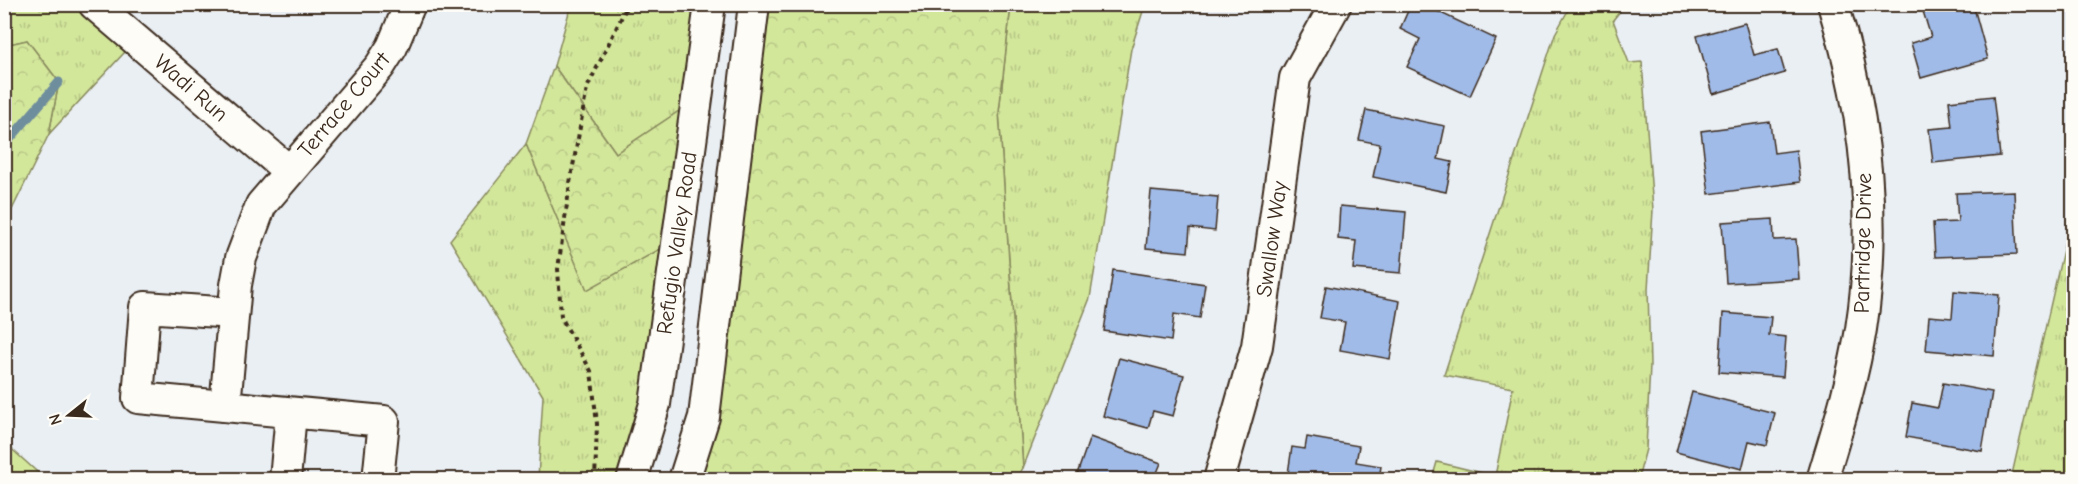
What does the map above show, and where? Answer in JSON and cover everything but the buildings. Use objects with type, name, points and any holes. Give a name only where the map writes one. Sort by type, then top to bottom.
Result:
[{"type":"street","name":"Wadi Run","points":[[94,4],[289,171]]},
{"type":"street","name":"Terrace Court","points":[[225,406],[233,313],[241,258],[261,206],[380,66],[392,47],[410,4]]},
{"type":"street","name":"Refugio Valley Road","points":[[632,480],[656,404],[710,4]]},
{"type":"street","name":"Refugio Valley Road","points":[[684,480],[704,417],[754,4]]},
{"type":"street","name":"Swallow Way","points":[[1219,480],[1257,346],[1295,78],[1336,4]]},
{"type":"street","name":"Partridge Drive","points":[[1822,480],[1856,358],[1863,317],[1868,239],[1867,190],[1858,105],[1845,41],[1833,4]]},
{"type":"street","points":[[233,313],[145,307],[138,398],[384,420],[378,480]]},
{"type":"street","points":[[285,480],[291,413]]},
{"type":"path","points":[[595,480],[597,424],[591,371],[561,317],[558,269],[586,88],[628,4]]},
{"type":"green space","points":[[4,5],[94,5],[136,40],[49,134],[59,82],[27,40],[5,45]]},
{"type":"green space","points":[[571,5],[710,5],[697,99],[616,153],[554,66]]},
{"type":"green space","points":[[754,5],[1011,5],[999,112],[1023,468],[1016,479],[684,480]]},
{"type":"green space","points":[[1011,5],[1145,5],[1131,49],[1090,298],[1023,468],[999,112]]},
{"type":"green space","points":[[1571,5],[1625,5],[1613,20],[1629,63],[1642,62],[1653,210],[1648,289],[1650,365],[1646,449],[1638,479],[1432,479],[1437,462],[1495,476],[1513,388],[1444,375],[1555,34]]},
{"type":"green space","points":[[27,40],[59,82],[49,134],[5,224],[5,45]]},
{"type":"green space","points":[[554,66],[616,153],[697,99],[678,239],[587,290],[526,144]]},
{"type":"green space","points":[[526,144],[587,289],[678,239],[632,479],[538,479],[543,396],[450,240]]},
{"type":"green space","points":[[2073,206],[2073,479],[2011,479]]},
{"type":"green space","points":[[5,443],[45,479],[5,479]]},
{"type":"waterway","points":[[4,146],[59,82]]}]
